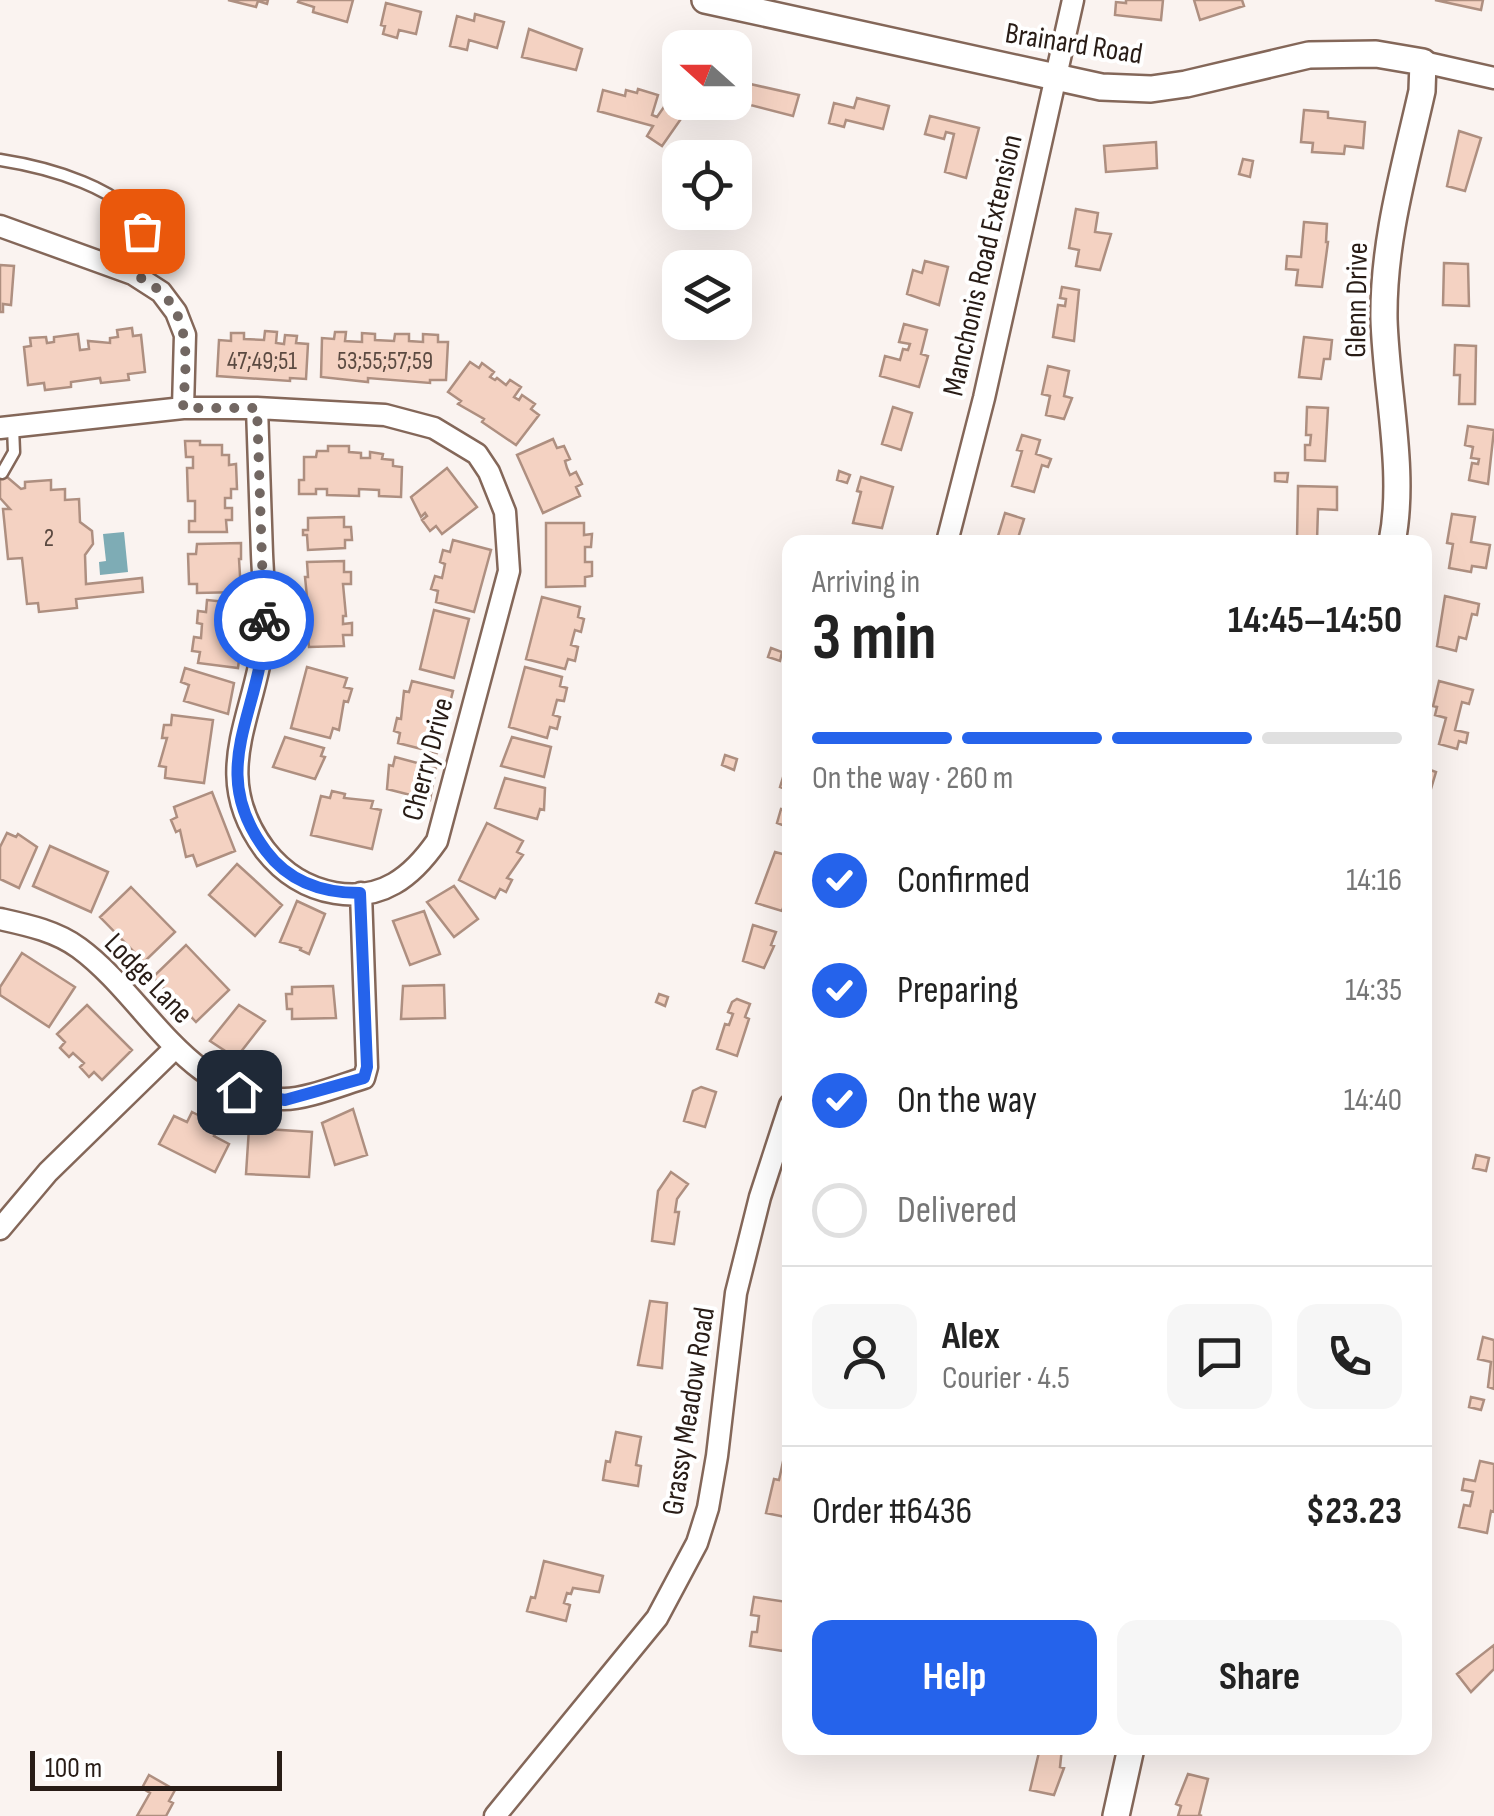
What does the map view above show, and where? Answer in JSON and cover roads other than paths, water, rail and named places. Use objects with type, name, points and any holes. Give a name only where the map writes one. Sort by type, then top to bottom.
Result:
[{"type":"street","name":"Brainard Road","points":[[705,0],[1101,87],[1151,89],[1308,55],[1376,54],[1494,78]]},
{"type":"street","name":"Manchonis Road Extension","points":[[949,535],[1073,0]]},
{"type":"street","name":"Glenn Drive","points":[[1393,535],[1395,503],[1384,262],[1422,91],[1423,62]]},
{"type":"street","points":[[0,226],[133,274],[161,292],[180,320],[186,344],[183,408]]},
{"type":"street","name":"Cherry Drive","points":[[6,428],[183,408],[257,408],[385,415],[434,428],[477,454],[505,512],[509,571],[436,840],[422,861],[394,886],[336,893],[305,884],[279,868],[255,836],[242,810],[237,789],[242,724],[260,673],[264,626],[257,408]]},
{"type":"street","name":"Lodge Lane","points":[[0,920],[38,928],[78,947],[174,1048],[204,1072],[239,1092],[285,1100],[364,1078],[367,1067],[360,893]]},
{"type":"street","points":[[0,1229],[48,1172],[174,1048]]},
{"type":"street","name":"Grassy Meadow Road","points":[[495,1816],[657,1618],[696,1543],[708,1508],[717,1456],[736,1293],[782,1127]]},
{"type":"street","points":[[1116,1816],[1129,1755]]},
{"type":"lane","points":[[0,160],[56,172],[122,206],[139,224],[144,239],[133,274]]},
{"type":"lane","points":[[2,473],[14,452],[6,428]]},
{"type":"water","points":[[124,532],[128,572],[100,575],[99,562],[106,561],[103,534]]}]
